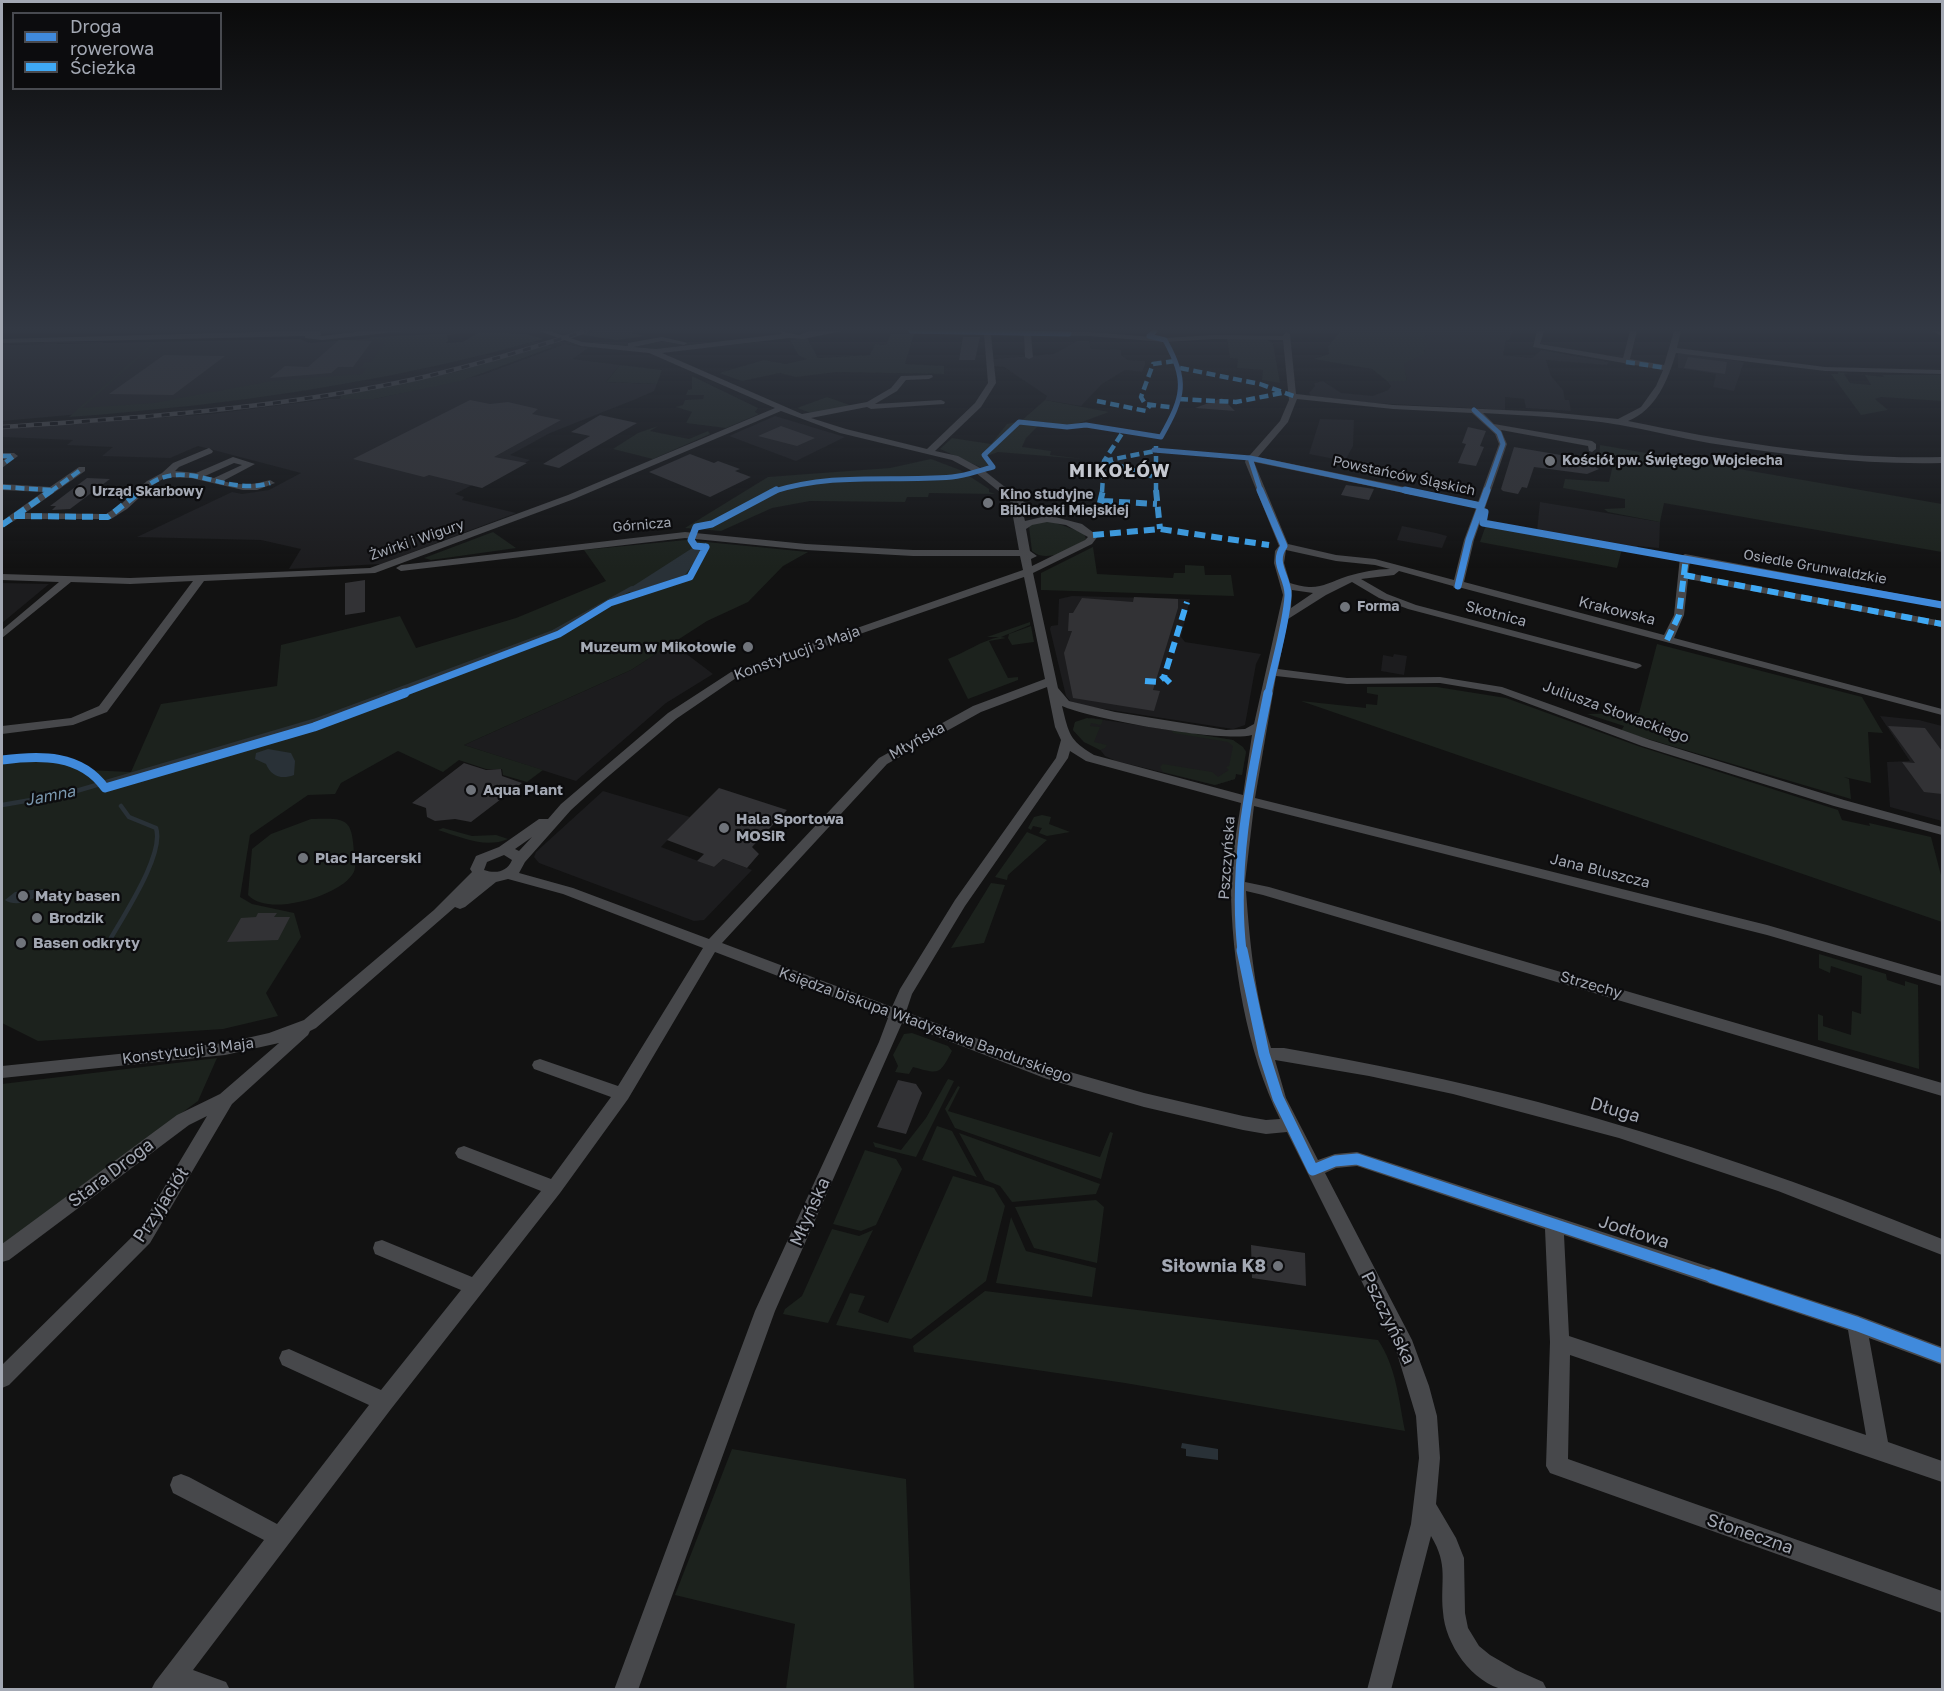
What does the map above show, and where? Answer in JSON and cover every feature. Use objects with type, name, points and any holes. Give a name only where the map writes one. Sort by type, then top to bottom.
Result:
[{"type":"street","name":"Żwirki i Wigury","points":[[2,577],[200,579],[371,572],[571,497],[778,410]]},
{"type":"street","points":[[782,410],[859,435],[930,451],[966,463],[1013,497],[1057,520]]},
{"type":"street","points":[[801,417],[847,410]]},
{"type":"street","points":[[930,451],[973,410]]},
{"type":"street","points":[[1284,546],[1265,498],[1252,473],[1250,458],[1284,422],[1289,410]]},
{"type":"street","points":[[1474,410],[1549,414],[1619,422],[1708,440],[1830,455],[1903,461],[1942,460]]},
{"type":"street","points":[[1458,586],[1481,506],[1503,444],[1499,433],[1474,410]]},
{"type":"street","points":[[1619,422],[1639,410]]},
{"type":"street","points":[[1492,426],[1592,444],[1592,448]]},
{"type":"street","points":[[14,516],[108,517],[132,502],[152,481],[165,475],[176,465],[209,451]]},
{"type":"street","points":[[2,456],[14,456],[2,465]]},
{"type":"street","name":"Powstańców Śląskich","points":[[1250,458],[1481,506]]},
{"type":"street","points":[[195,477],[232,460],[251,465],[214,482]]},
{"type":"street","points":[[2,525],[82,469]]},
{"type":"street","points":[[165,475],[181,474],[252,490],[270,483]]},
{"type":"street","points":[[2,488],[50,490]]},
{"type":"street","points":[[1013,497],[1017,504],[1028,572],[1061,727],[1066,741],[1090,758]]},
{"type":"street","points":[[1021,528],[1037,519],[1057,520]]},
{"type":"street","name":"Konstytucji 3 Maja","points":[[2,1072],[225,1049],[271,1039],[310,1024],[439,914],[457,906],[485,876],[477,869],[481,859],[504,850],[566,807],[681,709],[735,674],[1028,572],[1089,542],[1093,536],[1083,529],[1057,520]]},
{"type":"street","name":"Górnicza","points":[[371,572],[686,535],[948,555],[1026,553],[1041,558],[1061,557]]},
{"type":"street","name":"Krakowska","points":[[1284,546],[1336,558],[1375,562],[1405,572],[1942,712]]},
{"type":"street","name":"Pszczyńska","points":[[1284,546],[1278,551],[1277,558],[1287,585],[1284,617],[1270,672],[1255,753],[1244,820],[1238,885],[1245,973],[1264,1054],[1290,1125],[1405,1347],[1418,1384],[1428,1426],[1427,1509],[1379,1689]]},
{"type":"street","name":"Osiedle Grunwaldzkie","points":[[1684,575],[1685,557],[1941,604],[1942,617]]},
{"type":"street","points":[[1336,558],[1350,568],[1352,578]]},
{"type":"street","points":[[1284,617],[1324,590],[1352,578],[1378,572],[1405,572]]},
{"type":"street","points":[[1667,640],[1679,615],[1684,575],[1942,624]]},
{"type":"street","name":"Skotnica","points":[[1352,578],[1383,596],[1412,607],[1636,666]]},
{"type":"street","points":[[2,635],[69,579]]},
{"type":"street","points":[[2,730],[73,721],[93,715],[107,706],[200,579]]},
{"type":"street","points":[[1806,579],[1808,599]]},
{"type":"street","points":[[1287,585],[1301,590],[1324,590]]},
{"type":"street","name":"Juliusza Słowackiego","points":[[1270,672],[1362,682],[1440,680],[1502,690],[1646,743],[1839,803],[1942,831]]},
{"type":"street","points":[[1051,684],[1065,703],[1115,716],[1226,734],[1248,733],[1260,726]]},
{"type":"street","name":"Młyńska","points":[[168,1683],[384,1402],[554,1188],[622,1094],[712,945],[882,761],[938,728],[998,700],[1051,684]]},
{"type":"street","points":[[1061,727],[1069,718],[1082,714],[1115,716]]},
{"type":"street","points":[[1226,734],[1246,743],[1255,753]]},
{"type":"street","name":"Młyńska","points":[[626,1689],[765,1311],[887,1042],[905,993],[928,960],[960,903],[1062,758],[1066,741]]},
{"type":"street","points":[[1056,766],[1074,758],[1090,758],[1247,800]]},
{"type":"street","points":[[1221,794],[1242,790],[1251,784]]},
{"type":"street","name":"Pszczyńska","points":[[1221,794],[1235,804],[1244,820]]},
{"type":"street","name":"Jana Bluszcza","points":[[1247,800],[1767,930],[1942,981]]},
{"type":"street","name":"Konstytucji 3 Maja","points":[[515,866],[566,807]]},
{"type":"street","points":[[485,876],[515,866],[517,855],[504,850]]},
{"type":"street","name":"Księdza biskupa Władysława Bandurskiego","points":[[515,866],[568,891],[1053,1074],[1102,1089],[1243,1123],[1266,1127],[1290,1125]]},
{"type":"street","name":"Strzechy","points":[[1238,885],[1276,893],[1942,1089]]},
{"type":"street","name":"Przyjaciół","points":[[2,1378],[144,1237],[225,1099],[310,1024]]},
{"type":"street","name":"Długa","points":[[1264,1054],[1284,1054],[1429,1081],[1615,1129],[1812,1197],[1942,1247]]},
{"type":"street","points":[[540,1065],[622,1094]]},
{"type":"street","name":"Stara Droga","points":[[2,1254],[183,1120],[225,1099]]},
{"type":"street","points":[[464,1153],[554,1188]]},
{"type":"street","name":"Jodłowa","points":[[1312,1170],[1335,1161],[1357,1159],[1857,1324],[1942,1356]]},
{"type":"street","points":[[1554,1223],[1560,1342],[1942,1471]]},
{"type":"street","points":[[382,1248],[475,1287]]},
{"type":"street","points":[[1857,1324],[1879,1451]]},
{"type":"street","name":"Słoneczna","points":[[1560,1342],[1557,1466],[1942,1602]]},
{"type":"street","points":[[289,1358],[384,1402]]},
{"type":"street","points":[[181,1485],[280,1537]]},
{"type":"street","points":[[1427,1509],[1452,1557],[1454,1616],[1464,1645],[1472,1656],[1494,1673],[1535,1689]]},
{"type":"street","points":[[168,1683],[218,1689]]},
{"type":"shaded area","points":[[2,410],[127,410],[126,410],[2,421]]},
{"type":"shaded area","points":[[77,410],[150,410],[129,412],[69,417]]},
{"type":"shaded area","points":[[243,410],[608,410],[550,433],[510,455],[530,460],[484,486],[474,484],[455,494],[464,497],[462,500],[516,513],[381,564],[289,569],[301,549],[261,540],[137,537],[232,492],[242,494],[269,490],[301,473],[198,446],[170,458],[102,456],[113,447],[67,445],[73,440],[2,437],[2,429]]},
{"type":"shaded area","points":[[685,410],[757,410],[755,412],[759,414],[726,428],[686,423],[692,412]]},
{"type":"shaded area","points":[[802,410],[834,410],[811,413]]},
{"type":"shaded area","points":[[1034,410],[1109,412],[1071,426],[1042,422],[1026,438],[1022,447],[1051,451],[1050,455],[1083,459],[998,452],[984,457],[990,465],[982,468],[940,449],[952,438],[991,444],[1007,424],[1021,421]]},
{"type":"shaded area","points":[[1857,410],[1888,410],[1861,415]]},
{"type":"shaded area","points":[[775,416],[845,437],[796,461],[729,436]]},
{"type":"shaded area","points":[[1320,419],[1354,420],[1353,446],[1345,461],[1309,454]]},
{"type":"shaded area","points":[[658,426],[650,431],[689,439],[708,431],[710,434],[653,459],[613,449],[638,433]]},
{"type":"shaded area","points":[[1600,445],[1942,504],[1942,552],[1664,503],[1660,522],[1608,512],[1604,509],[1625,508],[1625,499],[1563,488],[1565,479],[1609,482],[1613,465],[1599,459]]},
{"type":"shaded area","points":[[931,459],[960,470],[995,494],[929,493],[928,497],[907,497],[905,502],[810,501],[772,508],[721,531],[685,528],[768,477],[890,468]]},
{"type":"shaded area","points":[[1540,502],[1660,522],[1659,548],[1638,546],[1637,549],[1537,531]]},
{"type":"shaded area","points":[[1050,521],[1084,533],[1086,539],[1060,554],[1038,555],[1032,551],[1030,524]]},
{"type":"shaded area","points":[[1486,525],[1622,549],[1617,568],[1480,542]]},
{"type":"shaded area","points":[[1402,526],[1447,536],[1442,548],[1397,540]]},
{"type":"shaded area","points":[[493,532],[516,548],[431,560],[424,558]]},
{"type":"shaded area","points":[[686,540],[808,552],[783,566],[748,602],[707,621],[631,670],[464,745],[543,770],[527,782],[503,775],[502,769],[486,769],[459,760],[443,772],[398,751],[341,783],[335,794],[308,795],[250,835],[240,897],[252,904],[294,913],[301,937],[266,993],[278,1016],[223,1029],[38,1041],[2,1023],[2,760],[30,756],[55,757],[86,770],[131,772],[161,704],[277,686],[281,645],[400,616],[416,648],[516,618],[606,581],[584,550]]},
{"type":"shaded area","points":[[694,547],[703,551],[685,575],[631,593],[627,590]]},
{"type":"shaded area","points":[[1093,547],[1097,574],[1173,578],[1174,573],[1185,573],[1185,565],[1204,566],[1205,575],[1231,575],[1234,596],[1041,590],[1041,573]]},
{"type":"shaded area","points":[[2,583],[49,584],[2,623]]},
{"type":"shaded area","points":[[1072,596],[1190,599],[1181,637],[1185,642],[1261,654],[1256,664],[1245,725],[1233,729],[1085,706],[1070,701],[1066,696],[1050,629],[1051,626],[1058,625],[1059,599]]},
{"type":"shaded area","points":[[1030,622],[1030,625],[1001,637],[1006,638],[989,641],[1008,678],[1018,677],[1018,680],[968,699],[948,659],[986,641],[999,637],[987,637]]},
{"type":"shaded area","points":[[1031,626],[1034,642],[1012,645],[1008,638],[1009,634]]},
{"type":"shaded area","points":[[672,643],[713,674],[666,703],[576,781],[464,745],[631,670]]},
{"type":"shaded area","points":[[1657,644],[1862,697],[1883,733],[1868,732],[1871,783],[1844,777],[1849,779],[1851,799],[1621,731],[1624,726],[1587,714],[1639,713]]},
{"type":"shaded area","points":[[1394,654],[1407,656],[1404,675],[1381,671],[1383,655],[1393,657]]},
{"type":"shaded area","points":[[1367,687],[1437,687],[1506,698],[1638,746],[1838,810],[1842,820],[1870,826],[1869,823],[1931,837],[1942,879],[1942,922],[1301,701],[1366,708],[1366,704],[1377,705],[1378,695],[1367,693]]},
{"type":"shaded area","points":[[1880,716],[1919,720],[1942,726],[1942,821],[1890,807],[1887,762],[1910,761]]},
{"type":"shaded area","points":[[1087,718],[1112,721],[1103,720],[1101,725],[1091,723],[1090,726],[1100,727],[1094,742],[1107,745],[1105,748],[1100,750],[1084,742],[1073,730],[1075,722]]},
{"type":"shaded area","points":[[1092,718],[1233,740],[1246,751],[1242,775],[1236,774],[1235,779],[1215,785],[1116,761],[1105,756],[1098,747],[1084,742],[1073,730],[1075,722]]},
{"type":"shaded area","points":[[1172,730],[1233,740],[1246,752],[1242,775],[1236,774],[1235,779],[1215,785],[1163,772],[1160,767],[1163,764],[1212,772],[1218,777],[1229,770],[1226,767],[1229,766],[1233,746],[1228,742],[1173,733]]},
{"type":"shaded area","points":[[268,749],[291,753],[295,761],[294,775],[277,776],[266,764],[255,759],[256,753]]},
{"type":"shaded area","points":[[603,791],[690,817],[661,847],[714,867],[723,859],[752,870],[704,920],[694,921],[539,863],[534,857],[536,852]]},
{"type":"shaded area","points":[[1042,815],[1051,817],[1049,824],[1070,832],[1047,836],[1039,833],[1042,828],[1033,826],[1031,830],[1028,828],[1034,817]]},
{"type":"shaded area","name":"Plac Harcerski","points":[[311,819],[339,820],[349,826],[355,861],[355,870],[352,875],[332,890],[301,902],[270,904],[257,901],[248,895],[252,849],[271,834]]},
{"type":"shaded area","points":[[443,828],[472,836],[496,835],[508,839],[491,843],[464,839],[438,830]]},
{"type":"shaded area","points":[[1027,832],[1047,840],[1008,875],[1007,880],[995,877]]},
{"type":"shaded area","points":[[991,883],[1005,885],[984,943],[951,948]]},
{"type":"shaded area","name":"Mały basen","points":[[44,889],[26,902],[15,903],[5,900],[15,892]]},
{"type":"shaded area","points":[[1819,954],[1886,974],[1887,980],[1905,986],[1905,981],[1918,985],[1919,1069],[1818,1040],[1818,1014],[1823,1016],[1823,1026],[1851,1035],[1852,1011],[1861,1014],[1862,976],[1831,966],[1830,973],[1819,968]]},
{"type":"shaded area","points":[[912,1033],[948,1046],[952,1051],[941,1069],[933,1072],[913,1067],[909,1074],[895,1072],[898,1066],[893,1055],[904,1034]]},
{"type":"shaded area","points":[[217,1058],[198,1101],[2,1245],[2,1084]]},
{"type":"shaded area","points":[[948,1079],[954,1081],[916,1157],[875,1147],[873,1142],[901,1150],[926,1118]]},
{"type":"shaded area","points":[[958,1086],[960,1087],[948,1111],[1100,1157],[1110,1132],[1113,1133],[1101,1179],[955,1128],[945,1109]]},
{"type":"shaded area","points":[[937,1126],[952,1131],[977,1177],[922,1160]]},
{"type":"shaded area","points":[[959,1133],[1100,1184],[1096,1194],[1012,1202],[1000,1186],[985,1180]]},
{"type":"shaded area","points":[[865,1150],[896,1159],[902,1169],[876,1225],[861,1231],[833,1224]]},
{"type":"shaded area","points":[[953,1176],[994,1188],[1005,1206],[986,1281],[911,1339],[836,1325],[850,1293],[865,1296],[858,1312],[888,1323]]},
{"type":"shaded area","points":[[1096,1200],[1104,1207],[1097,1263],[1034,1248],[1015,1207]]},
{"type":"shaded area","points":[[1011,1217],[1026,1251],[1096,1268],[1092,1297],[996,1283]]},
{"type":"shaded area","points":[[832,1229],[859,1236],[873,1230],[828,1323],[783,1314],[785,1309],[802,1296]]},
{"type":"shaded area","points":[[985,1291],[1378,1340],[1393,1372],[1405,1431],[1125,1383],[914,1352],[913,1346]]},
{"type":"shaded area","points":[[1182,1443],[1218,1449],[1218,1460],[1186,1456],[1186,1449],[1181,1448]]},
{"type":"shaded area","points":[[732,1449],[906,1479],[914,1689],[786,1689],[795,1624],[675,1595]]},
{"type":"building","points":[[450,410],[537,410],[532,414],[561,420],[494,457],[527,463],[482,488],[429,475],[424,477],[353,459]]},
{"type":"building","points":[[600,415],[637,423],[559,468],[543,464],[590,436],[571,432]]},
{"type":"building","points":[[781,426],[815,438],[797,446],[758,436]]},
{"type":"building","points":[[1468,427],[1486,431],[1480,446],[1484,447],[1476,466],[1458,463],[1466,444],[1462,443]]},
{"type":"building","points":[[1514,447],[1590,460],[1590,464],[1599,469],[1587,474],[1534,467],[1527,488],[1522,487],[1518,494],[1503,491],[1501,489]]},
{"type":"building","points":[[690,454],[740,469],[735,471],[751,477],[710,497],[649,472]]},
{"type":"building","name":"Urząd Skarbowy","points":[[87,478],[110,479],[70,509],[52,510],[56,506],[50,506]]},
{"type":"building","points":[[1346,485],[1374,489],[1369,500],[1341,495]]},
{"type":"building","points":[[365,580],[365,612],[345,615],[345,583]]},
{"type":"building","points":[[1134,597],[1178,599],[1178,608],[1153,690],[1160,691],[1154,711],[1073,698],[1064,653],[1072,631],[1068,631],[1069,613],[1073,613],[1082,598],[1133,602]]},
{"type":"building","points":[[1888,726],[1925,728],[1942,751],[1942,794],[1924,792],[1902,762],[1915,763]]},
{"type":"building","name":"Aqua Plant","points":[[464,763],[486,770],[501,769],[502,776],[522,783],[471,822],[455,819],[435,821],[427,817],[426,808],[412,803]]},
{"type":"building","name":"Hala Sportowa MOSiR","points":[[719,788],[787,810],[752,847],[759,854],[747,868],[723,859],[714,867],[697,861],[704,854],[667,840]]},
{"type":"building","points":[[258,913],[277,913],[274,917],[290,917],[278,940],[227,942],[241,918],[256,917]]},
{"type":"building","points":[[898,1080],[916,1084],[922,1093],[906,1134],[877,1127]]},
{"type":"building","name":"Siłownia K8","points":[[1251,1245],[1305,1253],[1306,1286],[1252,1278]]},
{"type":"waterway","name":"Jamna","points":[[386,694],[553,632],[632,588]]},
{"type":"waterway","name":"Jamna","points":[[2,805],[66,794],[314,721],[390,693]]},
{"type":"waterway","points":[[107,945],[140,887],[154,854],[157,840],[156,828],[129,817],[121,806]]},
{"type":"railway","points":[[2,427],[214,410]]},
{"type":"marked path","points":[[1141,410],[1147,410]]},
{"type":"marked path","points":[[1100,503],[1102,501],[1104,461],[1123,432]]},
{"type":"marked path","points":[[1156,446],[1154,477],[1160,529]]},
{"type":"marked path","points":[[1104,461],[1160,450]]},
{"type":"marked path","points":[[2,456],[14,456],[2,465]]},
{"type":"marked path","points":[[1105,461],[1154,477]]},
{"type":"marked path","points":[[2,525],[82,469]]},
{"type":"marked path","points":[[14,516],[108,517],[124,507],[157,478],[177,473],[243,488],[270,483]]},
{"type":"marked path","points":[[2,487],[50,490]]},
{"type":"marked path","points":[[1102,501],[1157,504]]},
{"type":"marked path","points":[[1093,535],[1160,529],[1269,545]]},
{"type":"marked path","points":[[1667,640],[1679,615],[1686,557]]},
{"type":"marked path","points":[[1684,575],[1942,624]]},
{"type":"marked path","points":[[1170,683],[1164,677],[1187,602]]},
{"type":"marked path","points":[[1145,681],[1158,682],[1164,677]]},
{"type":"cycle path","points":[[706,547],[695,546],[691,540],[696,527],[712,524],[767,493],[802,482],[841,478],[954,477],[993,467],[984,455],[1019,422],[1067,427],[1086,425],[1161,437],[1176,410]]},
{"type":"cycle path","points":[[1458,586],[1469,540],[1503,444],[1499,433],[1474,410]]},
{"type":"cycle path","points":[[1154,450],[1250,458],[1481,506]]},
{"type":"cycle path","points":[[1250,458],[1258,486],[1284,546],[1280,551],[1279,563],[1288,595],[1247,800],[1238,885],[1239,923],[1245,973],[1264,1054],[1278,1098],[1313,1170],[1335,1161],[1357,1159],[1857,1324],[1942,1356]]},
{"type":"cycle path","points":[[1480,511],[1485,512],[1483,523],[1942,605]]},
{"type":"cycle path","points":[[2,760],[44,757],[73,762],[86,768],[105,788],[314,727],[559,634],[610,603],[690,577],[706,547]]},
{"type":"place","name":"Kościół pw. Świętego Wojciecha","points":[[1550,461]]},
{"type":"place","name":"Urząd Skarbowy","points":[[80,492]]},
{"type":"place","name":"Kino studyjne Biblioteki Miejskiej","points":[[988,503]]},
{"type":"place","name":"Forma","points":[[1345,607]]},
{"type":"place","name":"Muzeum w Mikołowie","points":[[748,647]]},
{"type":"place","name":"Aqua Plant","points":[[471,790]]},
{"type":"place","name":"Hala Sportowa MOSiR","points":[[724,828]]},
{"type":"place","name":"Plac Harcerski","points":[[303,858]]},
{"type":"place","name":"Mały basen","points":[[23,896]]},
{"type":"place","name":"Brodzik","points":[[37,918]]},
{"type":"place","name":"Basen odkryty","points":[[21,943]]},
{"type":"place","name":"Siłownia K8","points":[[1278,1266]]},
{"type":"district","name":"MIKOŁÓW","points":[[1120,471]]}]
